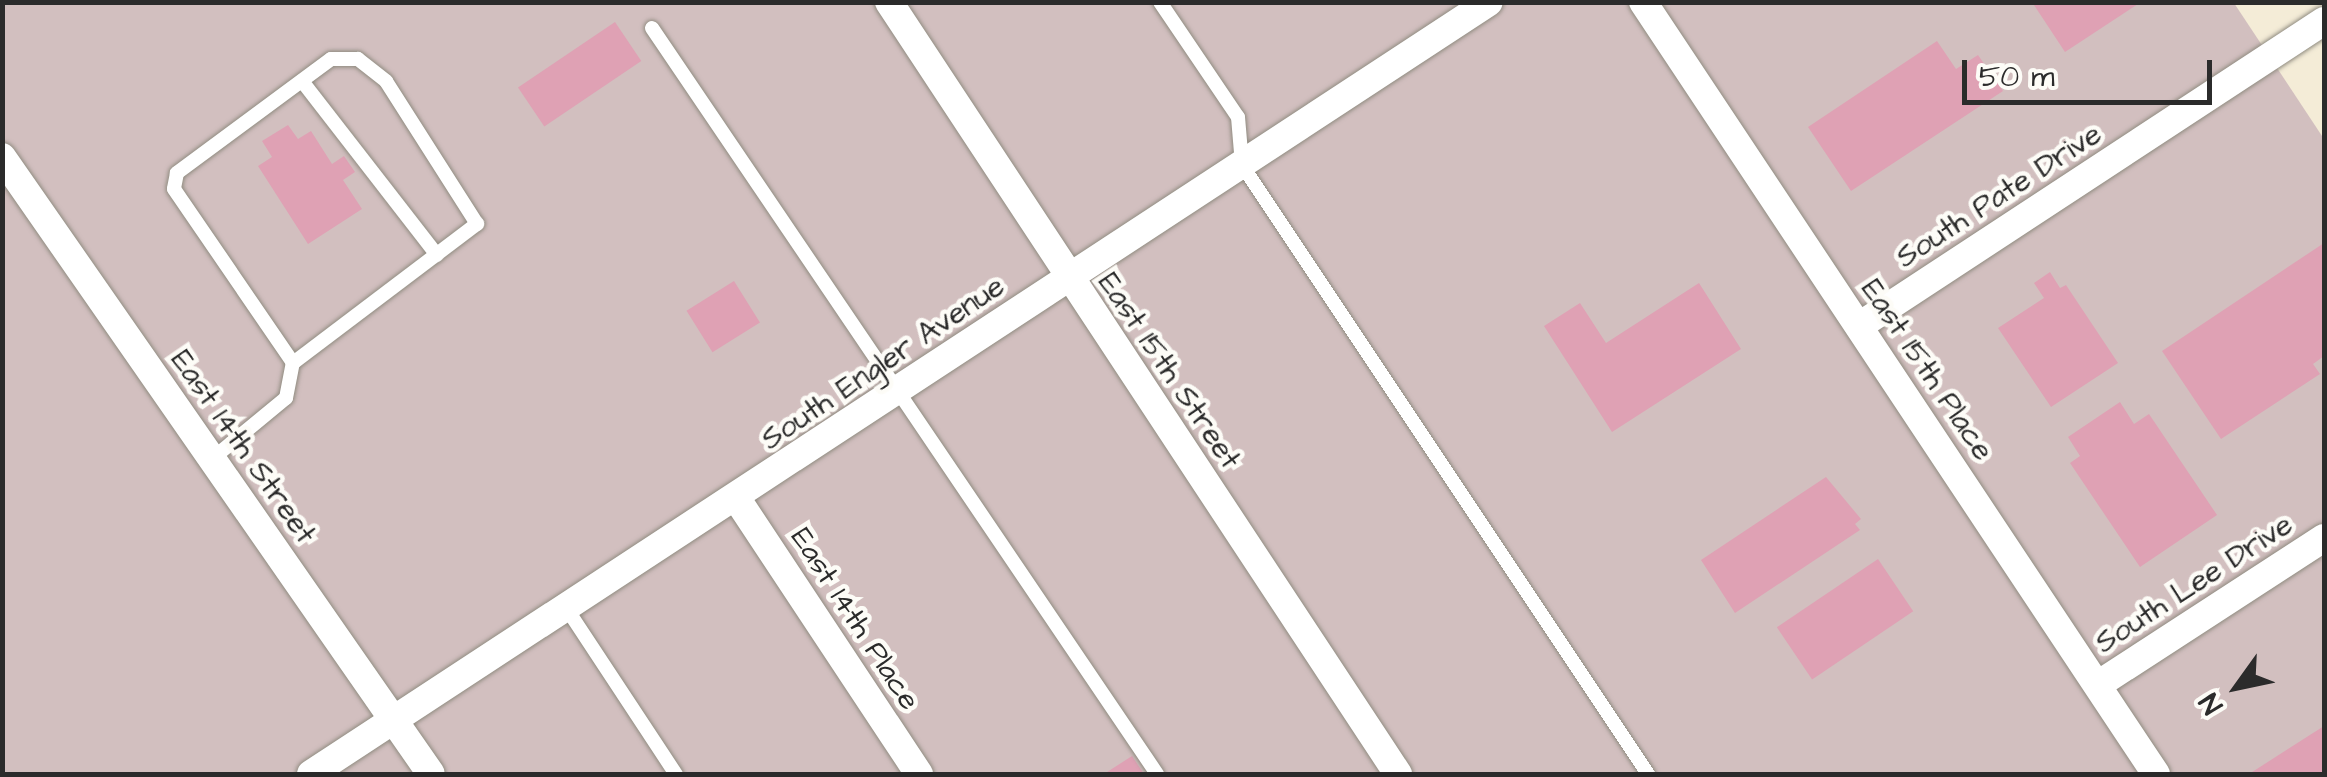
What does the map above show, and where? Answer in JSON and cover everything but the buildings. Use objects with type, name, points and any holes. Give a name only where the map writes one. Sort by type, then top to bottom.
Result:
[{"type":"street","name":"East 15th Street","points":[[888,2],[1398,774]]},
{"type":"street","name":"South Engler Avenue","points":[[311,774],[737,499],[1490,2]]},
{"type":"street","name":"East 15th Place","points":[[1643,2],[2156,774]]},
{"type":"street","name":"South Pate Drive","points":[[1859,326],[2324,21]]},
{"type":"street","name":"East 14th Street","points":[[2,157],[430,774]]},
{"type":"street","name":"East 14th Place","points":[[737,499],[920,774]]},
{"type":"street","name":"South Lee Drive","points":[[2099,684],[2324,538]]},
{"type":"lane","points":[[1160,2],[1238,117],[1242,165],[1648,774]]},
{"type":"lane","points":[[652,28],[902,390],[1157,774]]},
{"type":"lane","points":[[212,459],[286,398],[293,363],[478,224],[386,81],[358,60],[332,59],[177,173],[174,189],[293,363]]},
{"type":"lane","points":[[302,81],[437,255]]},
{"type":"lane","points":[[567,609],[676,774]]},
{"type":"shaded area","points":[[2,3],[2234,3],[2324,139],[2324,774],[3,774]]}]
